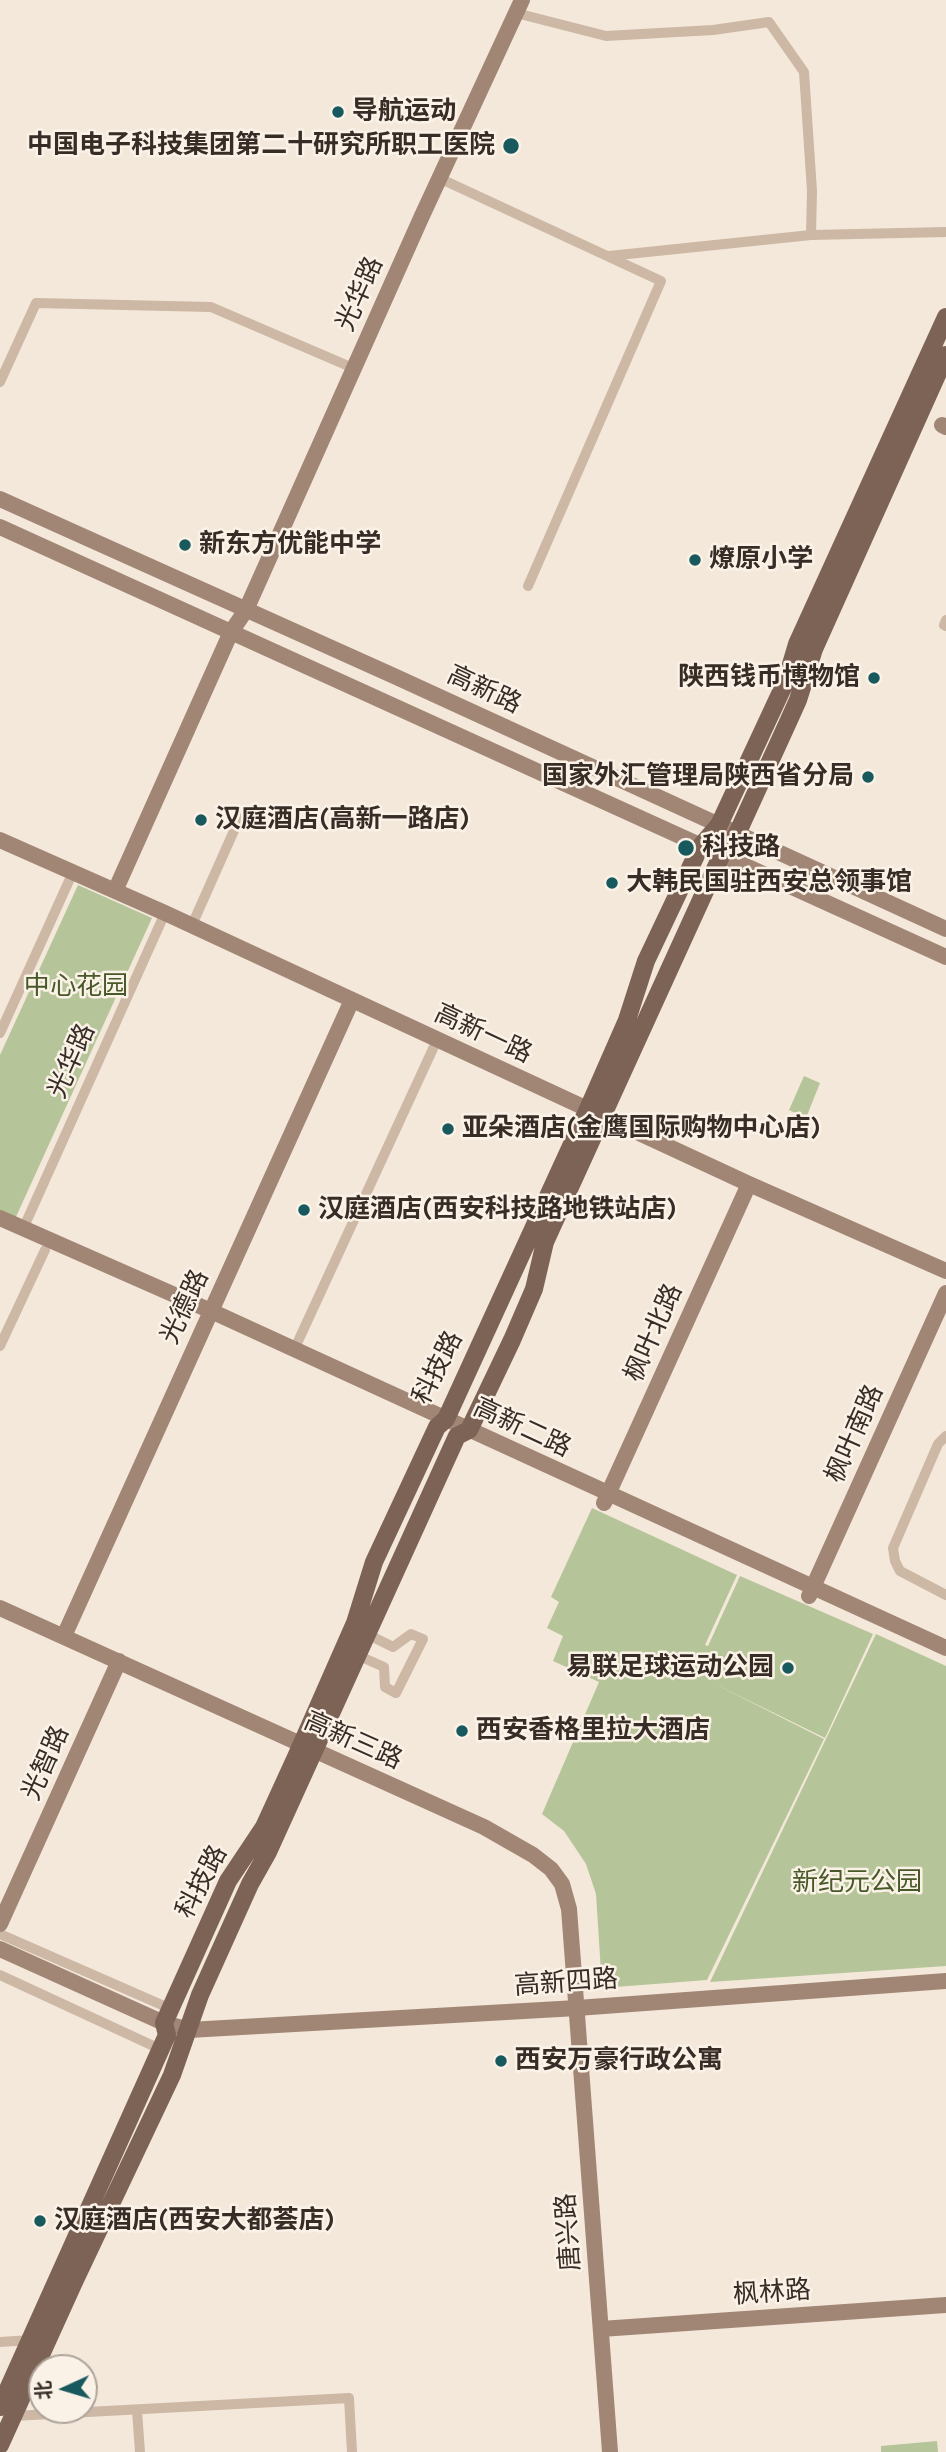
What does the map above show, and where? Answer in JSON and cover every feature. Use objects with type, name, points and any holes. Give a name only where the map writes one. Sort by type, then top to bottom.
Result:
[{"type":"main road","name":"科技路","points":[[0,2445],[7,2411],[31,2340],[228,1881],[264,1827],[357,1656],[534,1289],[545,1242],[595,1112],[646,961],[700,848],[719,825],[786,681],[802,632],[946,317]]},
{"type":"main road","name":"科技路","points":[[7,2411],[74,2282],[172,2075],[200,1996],[245,1894],[268,1852],[355,1623],[374,1562],[721,856],[737,834],[799,699],[814,649],[946,355]]},
{"type":"street","name":"光华路","points":[[120,893],[353,368],[519,7]]},
{"type":"street","points":[[519,7],[606,36],[713,30],[769,22],[804,72],[812,191],[811,234]]},
{"type":"street","points":[[439,178],[661,281],[528,586]]},
{"type":"street","points":[[606,256],[811,234],[946,232]]},
{"type":"street","points":[[0,382],[36,303],[211,307],[353,368]]},
{"type":"street","name":"高新路","points":[[0,499],[946,929]]},
{"type":"street","name":"高新路","points":[[0,527],[700,848],[946,957]]},
{"type":"street","points":[[946,620],[946,626]]},
{"type":"street","points":[[192,925],[241,815]]},
{"type":"street","name":"高新一路","points":[[0,841],[192,925],[749,1184],[946,1271]]},
{"type":"street","points":[[0,1032],[73,872]]},
{"type":"street","name":"光华路","points":[[23,1229],[165,913]]},
{"type":"street","name":"光德路","points":[[64,1636],[352,1000]]},
{"type":"street","points":[[294,1350],[437,1040]]},
{"type":"street","name":"枫叶北路","points":[[606,1499],[749,1184]]},
{"type":"street","name":"高新二路","points":[[0,1218],[811,1592],[946,1658]]},
{"type":"street","name":"高新二路","points":[[0,1229],[45,1250],[294,1350],[441,1423]]},
{"type":"street","points":[[0,1346],[45,1250]]},
{"type":"street","name":"枫叶南路","points":[[811,1592],[946,1293]]},
{"type":"street","points":[[946,1436],[938,1444],[893,1548],[900,1571],[946,1595]]},
{"type":"street","name":"高新二路","points":[[811,1592],[946,1648]]},
{"type":"street","name":"高新三路","points":[[0,1608],[484,1827],[523,1849],[551,1869],[562,1884],[569,1909],[577,2008]]},
{"type":"street","points":[[357,1656],[384,1667],[385,1687],[397,1693],[423,1639],[411,1634],[393,1647],[367,1634]]},
{"type":"street","name":"光智路","points":[[0,1924],[119,1661]]},
{"type":"street","points":[[0,1934],[166,2029]]},
{"type":"street","name":"高新四路","points":[[0,1949],[166,2029]]},
{"type":"street","name":"高新四路","points":[[0,1960],[166,2029],[189,2030],[577,2008],[946,1981]]},
{"type":"street","points":[[0,1975],[166,2029]]},
{"type":"street","name":"唐兴路","points":[[577,2008],[610,2452]]},
{"type":"street","name":"枫林路","points":[[601,2329],[946,2305]]},
{"type":"street","points":[[0,2342],[31,2340]]},
{"type":"street","points":[[7,2411],[137,2411],[349,2398],[352,2452]]},
{"type":"street","points":[[137,2411],[140,2452]]},
{"type":"green space","name":"中心花园","points":[[78,885],[152,918],[15,1219],[0,1212],[0,1055]]},
{"type":"green space","points":[[804,1076],[820,1083],[806,1118],[789,1110]]},
{"type":"green space","points":[[592,1508],[737,1575],[705,1645],[708,1646],[740,1576],[873,1634],[825,1738],[713,1683],[824,1739],[707,1980],[602,1988],[596,1894],[586,1864],[564,1831],[542,1814],[599,1682],[553,1661],[563,1636],[547,1628],[559,1602],[551,1597]]},
{"type":"green space","name":"新纪元公园","points":[[876,1634],[946,1666],[946,1966],[710,1982]]},
{"type":"green space","points":[[937,2441],[938,2452],[881,2452],[881,2446]]},
{"type":"place","name":"导航运动","points":[[338,112]]},
{"type":"place","name":"中国电子科技集团第二十研究所职工医院","points":[[511,146]]},
{"type":"place","name":"新东方优能中学","points":[[185,545]]},
{"type":"place","name":"燎原小学","points":[[695,560]]},
{"type":"place","name":"陕西钱币博物馆","points":[[874,678]]},
{"type":"place","name":"国家外汇管理局陕西省分局","points":[[868,777]]},
{"type":"place","name":"汉庭酒店(高新一路店)","points":[[201,820]]},
{"type":"place","name":"科技路","points":[[686,848]]},
{"type":"place","name":"大韩民国驻西安总领事馆","points":[[612,883]]},
{"type":"place","name":"亚朵酒店(金鹰国际购物中心店)","points":[[448,1129]]},
{"type":"place","name":"汉庭酒店(西安科技路地铁站店)","points":[[304,1210]]},
{"type":"place","name":"易联足球运动公园","points":[[788,1668]]},
{"type":"place","name":"西安香格里拉大酒店","points":[[462,1731]]},
{"type":"place","name":"西安万豪行政公寓","points":[[501,2061]]},
{"type":"place","name":"汉庭酒店(西安大都荟店)","points":[[40,2221]]}]
